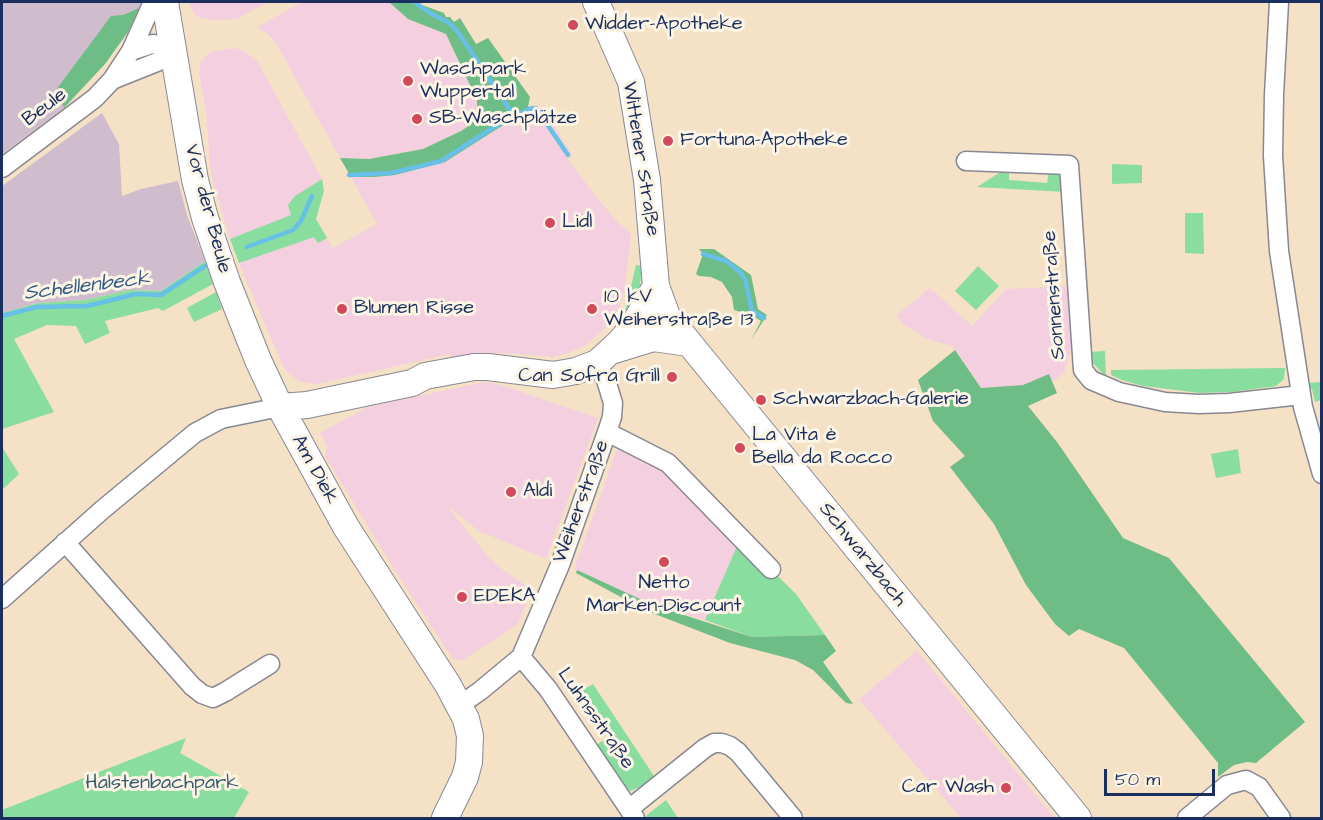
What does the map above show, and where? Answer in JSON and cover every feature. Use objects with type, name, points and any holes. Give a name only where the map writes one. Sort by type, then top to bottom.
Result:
[{"type":"street","name":"Beule","points":[[2,168],[95,98],[112,80],[131,51],[153,2]]},
{"type":"street","name":"Vor der Beule","points":[[165,2],[191,160],[205,218],[227,282],[280,408]]},
{"type":"street","name":"Wittener Straße","points":[[596,2],[631,82],[647,180],[656,286]]},
{"type":"street","points":[[1279,2],[1274,95],[1275,196],[1284,290],[1302,407],[1322,474]]},
{"type":"street","points":[[131,51],[152,44],[172,46]]},
{"type":"street","name":"Beule","points":[[112,80],[162,60],[172,46]]},
{"type":"street","name":"Sonnenstraße","points":[[966,161],[1069,165],[1083,370],[1091,380],[1119,392],[1166,402],[1229,403],[1301,395]]},
{"type":"street","points":[[605,356],[628,334],[656,286]]},
{"type":"street","name":"Schwarzbach","points":[[656,286],[667,316],[1078,819]]},
{"type":"street","name":"Am Diek","points":[[445,819],[465,777],[469,762],[470,736],[460,705],[346,527],[280,408],[307,405],[412,383],[425,376],[467,368],[488,367],[553,375],[568,374],[605,356],[653,338],[689,343]]},
{"type":"street","name":"Weiherstraße","points":[[521,657],[556,572],[612,417],[613,403],[606,380],[605,356]]},
{"type":"street","points":[[2,599],[65,542],[195,433],[221,418],[280,408]]},
{"type":"street","name":"Weiherstraße","points":[[607,432],[668,463],[771,569]]},
{"type":"street","points":[[65,542],[185,678],[202,694],[213,698],[270,664]]},
{"type":"street","points":[[460,705],[521,657]]},
{"type":"street","name":"Luhnsstraße","points":[[521,657],[548,689],[632,814],[705,748],[714,743],[722,743],[738,752],[793,819]]},
{"type":"street","points":[[1187,819],[1227,785],[1246,780],[1259,787],[1281,819]]},
{"type":"shaded area","points":[[2,2],[141,2],[139,8],[123,15],[57,90],[64,108],[2,154]]},
{"type":"shaded area","points":[[188,2],[268,2],[237,19],[211,20],[198,17]]},
{"type":"shaded area","points":[[302,2],[389,2],[408,19],[446,34],[477,100],[478,110],[473,122],[461,131],[423,149],[369,159],[340,158],[278,47],[270,36],[258,27]]},
{"type":"shaded area","points":[[235,48],[244,51],[257,61],[322,179],[295,196],[292,215],[230,239],[210,167],[207,117],[199,72],[201,61],[210,52]]},
{"type":"shaded area","points":[[531,105],[543,109],[572,154],[567,158],[596,197],[631,234],[624,293],[618,310],[607,327],[586,345],[553,357],[503,353],[472,354],[452,358],[450,354],[317,384],[301,382],[288,373],[239,263],[314,236],[326,238],[333,248],[377,224],[351,177],[395,175],[445,162],[529,112],[528,107]]},
{"type":"shaded area","points":[[102,113],[119,144],[122,196],[141,189],[178,181],[187,215],[205,261],[161,291],[130,290],[85,300],[38,303],[2,313],[2,186]]},
{"type":"shaded area","points":[[1068,286],[1072,346],[1064,373],[1052,381],[1049,375],[1023,385],[981,388],[953,346],[927,339],[902,323],[897,315],[930,288],[972,326],[1006,289]]},
{"type":"shaded area","points":[[484,382],[501,385],[598,418],[546,559],[479,531],[446,505],[499,567],[532,590],[518,624],[463,660],[452,658],[386,556],[325,456],[327,446],[320,433],[368,407]]},
{"type":"shaded area","points":[[619,444],[669,468],[740,539],[705,620],[653,605],[574,569]]},
{"type":"shaded area","points":[[917,651],[1055,818],[961,818],[859,699]]},
{"type":"green space","points":[[389,2],[419,2],[444,13],[454,22],[460,18],[476,44],[488,38],[530,97],[529,111],[445,162],[395,175],[351,177],[340,158],[369,159],[423,149],[461,131],[477,116],[477,100],[446,34],[408,19]]},
{"type":"green space","points":[[139,8],[128,32],[105,64],[64,108],[56,90],[111,16],[123,15]]},
{"type":"green space","points":[[1112,164],[1142,165],[1142,183],[1112,184]]},
{"type":"green space","points":[[1009,168],[1009,180],[1047,183],[1049,170],[1058,174],[1063,180],[1065,192],[977,187]]},
{"type":"green space","points":[[322,179],[324,191],[316,219],[327,238],[318,243],[314,237],[239,263],[230,239],[291,215],[288,205],[295,196]]},
{"type":"green space","points":[[1185,213],[1203,213],[1204,254],[1185,253]]},
{"type":"green space","points":[[699,249],[714,249],[751,275],[758,309],[767,315],[751,340],[761,321],[734,310],[732,297],[722,282],[696,274],[703,254]]},
{"type":"green space","points":[[205,261],[213,284],[163,311],[158,308],[105,321],[110,333],[85,344],[76,326],[47,325],[14,339],[54,412],[2,429],[2,313],[38,303],[85,300],[130,290],[161,291]]},
{"type":"green space","points":[[636,265],[642,266],[640,287],[628,313],[625,312]]},
{"type":"green space","points":[[978,266],[999,286],[976,310],[955,291]]},
{"type":"green space","points":[[216,292],[222,309],[194,322],[187,308]]},
{"type":"green space","points":[[955,350],[981,388],[1023,385],[1049,374],[1057,393],[1028,406],[1057,442],[1123,538],[1169,558],[1305,722],[1256,763],[1247,762],[1234,765],[1218,777],[1218,763],[1124,648],[1079,629],[1069,636],[1055,624],[1026,585],[994,524],[950,467],[965,456],[933,421],[918,380]]},
{"type":"green space","points":[[1105,351],[1106,377],[1091,361],[1089,352]]},
{"type":"green space","points":[[1285,368],[1284,379],[1276,386],[1232,392],[1200,393],[1143,386],[1111,375],[1111,370]]},
{"type":"green space","points":[[1321,382],[1321,400],[1315,402],[1308,383]]},
{"type":"green space","points":[[2,447],[19,474],[2,490]]},
{"type":"green space","points":[[1238,449],[1241,473],[1216,478],[1211,454]]},
{"type":"green space","points":[[740,539],[796,594],[825,635],[752,637],[705,620]]},
{"type":"green space","points":[[577,570],[653,605],[752,637],[825,635],[836,651],[823,662],[853,704],[846,703],[813,670],[795,660],[730,643],[647,611],[576,573]]},
{"type":"green space","points":[[593,684],[654,776],[641,787],[630,791],[622,786],[595,746],[611,735],[581,691]]},
{"type":"green space","name":"Halstenbachpark","points":[[186,738],[180,753],[249,792],[234,818],[2,818],[2,810]]},
{"type":"green space","points":[[666,800],[678,818],[646,818],[647,815]]},
{"type":"waterway","name":"Schwarzbach","points":[[414,2],[449,23],[458,32],[514,116]]},
{"type":"waterway","name":"Schellenbeck","points":[[349,175],[391,173],[441,161],[494,127],[529,109],[536,108],[568,155]]},
{"type":"waterway","name":"Schellenbeck","points":[[247,247],[293,230],[301,221],[312,196]]},
{"type":"waterway","name":"Schwarzbach","points":[[703,254],[726,261],[740,272],[745,279],[752,311],[764,318]]},
{"type":"waterway","name":"Schellenbeck","points":[[2,316],[37,307],[87,306],[136,294],[161,295],[205,266]]},
{"type":"place","name":"Widder-Apotheke","points":[[573,25]]},
{"type":"place","name":"Waschpark Wuppertal","points":[[408,81]]},
{"type":"place","name":"SB-Waschplätze","points":[[417,119]]},
{"type":"place","name":"Fortuna-Apotheke","points":[[668,141]]},
{"type":"place","name":"Lidl","points":[[550,223]]},
{"type":"place","name":"Blumen Risse","points":[[342,309]]},
{"type":"place","name":"10 kV Weiherstraße 13","points":[[592,309]]},
{"type":"place","name":"Can Sofra Grill","points":[[672,377]]},
{"type":"place","name":"Schwarzbach-Galerie","points":[[761,400]]},
{"type":"place","name":"La Vita è Bella da Rocco","points":[[740,448]]},
{"type":"place","name":"Aldi","points":[[511,492]]},
{"type":"place","name":"Netto Marken-Discount","points":[[664,562]]},
{"type":"place","name":"EDEKA","points":[[462,597]]},
{"type":"place","name":"Car Wash","points":[[1006,788]]}]
